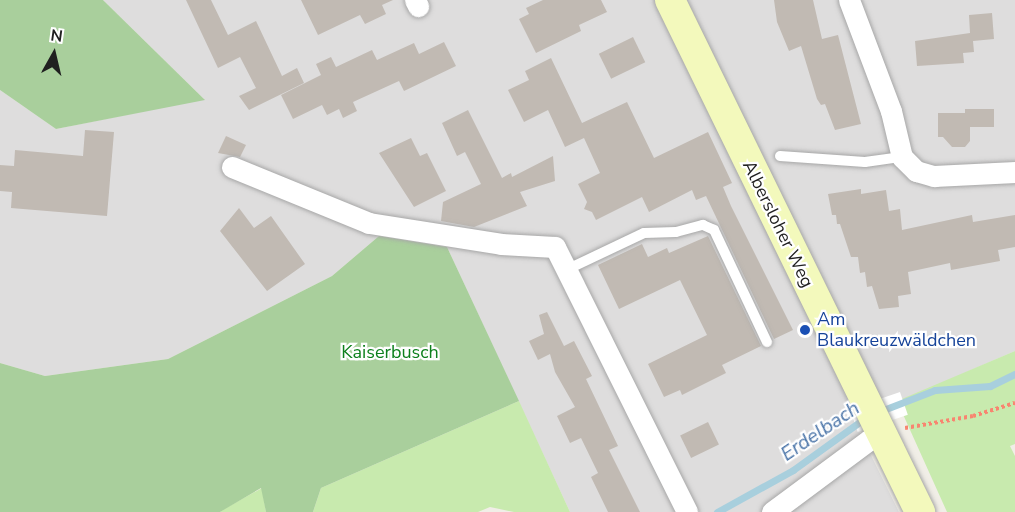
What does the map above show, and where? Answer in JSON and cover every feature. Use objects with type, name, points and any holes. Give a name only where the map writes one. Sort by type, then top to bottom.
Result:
[{"type":"main road","name":"Albersloher Weg","points":[[670,0],[881,424],[920,512]]},
{"type":"street","points":[[849,0],[891,111],[902,157],[916,171],[934,176],[1015,172]]},
{"type":"street","points":[[232,167],[369,223],[501,244],[555,247],[687,512]]},
{"type":"street","points":[[772,512],[869,440],[881,424]]},
{"type":"lane","points":[[780,156],[865,162],[902,157]]},
{"type":"lane","points":[[566,270],[644,233],[676,232],[703,225],[714,230],[767,342]]},
{"type":"path","points":[[881,424],[974,416],[1015,403]]},
{"type":"shaded area","points":[[103,0],[1015,0],[1015,351],[854,421],[899,512],[570,512],[447,247],[379,236],[332,276],[168,359],[45,376],[0,363],[0,90],[56,129],[204,99]]},
{"type":"green space","points":[[0,0],[103,0],[205,100],[56,129],[0,90]]},
{"type":"green space","name":"Kaiserbusch","points":[[379,236],[447,247],[519,401],[321,488],[313,512],[266,512],[261,488],[220,512],[0,512],[0,363],[45,376],[168,359],[332,276]]},
{"type":"green space","points":[[1015,351],[1015,444],[1010,446],[1015,456],[1015,512],[947,512],[897,401]]},
{"type":"green space","points":[[519,401],[570,512],[514,512],[490,507],[478,512],[313,512],[321,488]]},
{"type":"green space","points":[[262,488],[266,512],[220,512],[224,509]]},
{"type":"pier","points":[[900,392],[908,415],[858,432],[850,409]]},
{"type":"building","points":[[186,0],[211,0],[228,35],[256,21],[282,76],[297,68],[304,83],[249,110],[239,96],[256,88],[240,57],[218,68]]},
{"type":"building","points":[[301,0],[393,0],[382,5],[386,14],[365,24],[360,15],[318,35]]},
{"type":"building","points":[[543,0],[601,0],[607,12],[579,25],[581,31],[536,53],[519,19],[529,14],[526,8]]},
{"type":"building","points":[[774,0],[813,0],[822,39],[838,35],[861,124],[835,130],[825,104],[821,105],[817,99],[801,46],[789,51],[777,22]]},
{"type":"building","points":[[992,13],[994,39],[973,41],[974,52],[963,53],[964,63],[917,66],[915,41],[970,33],[969,15]]},
{"type":"building","points":[[633,37],[645,62],[611,79],[599,54]]},
{"type":"building","points":[[444,42],[456,66],[404,91],[399,81],[353,102],[357,111],[343,118],[339,109],[327,115],[322,105],[293,119],[281,95],[321,75],[316,64],[331,57],[336,67],[372,50],[377,60],[414,43],[419,54]]},
{"type":"building","points":[[551,58],[582,123],[627,102],[654,158],[708,132],[732,183],[723,187],[731,206],[793,330],[774,339],[706,196],[696,200],[692,190],[649,212],[642,197],[596,220],[592,212],[584,209],[587,202],[578,184],[600,173],[584,138],[565,147],[548,110],[524,122],[508,90],[529,80],[525,71]]},
{"type":"building","points":[[965,109],[994,109],[994,127],[970,127],[970,141],[965,147],[952,147],[943,137],[938,137],[938,113],[965,113]]},
{"type":"building","points":[[468,110],[502,178],[511,173],[512,177],[553,156],[555,181],[520,192],[527,206],[474,227],[441,221],[443,202],[481,184],[465,152],[457,156],[442,123]]},
{"type":"building","points":[[85,130],[114,132],[107,216],[11,208],[12,192],[0,191],[0,165],[14,166],[15,150],[83,156]]},
{"type":"building","points":[[226,136],[246,145],[240,157],[218,153]]},
{"type":"building","points":[[411,138],[420,156],[427,153],[446,191],[414,207],[379,153]]},
{"type":"building","points":[[861,189],[861,194],[886,190],[889,211],[900,209],[902,230],[972,215],[973,222],[1015,215],[1015,247],[998,250],[1000,261],[951,270],[950,263],[908,272],[911,294],[898,296],[899,307],[879,309],[872,286],[867,287],[865,272],[860,273],[858,257],[851,257],[840,224],[837,224],[836,215],[832,215],[828,194]]},
{"type":"building","points":[[239,208],[254,228],[271,216],[305,264],[267,291],[220,231]]},
{"type":"building","points":[[708,236],[761,346],[722,365],[726,373],[682,395],[680,390],[664,397],[648,364],[707,335],[680,280],[619,309],[598,265],[642,244],[648,257],[667,248],[669,253]]},
{"type":"building","points":[[547,312],[564,346],[574,341],[592,376],[586,379],[618,446],[609,450],[640,512],[608,512],[591,477],[598,473],[581,438],[570,443],[557,416],[575,407],[555,372],[550,354],[538,360],[529,341],[544,334],[539,315]]},
{"type":"building","points":[[708,422],[719,444],[691,458],[680,436]]},
{"type":"waterway","name":"Erdelbach","points":[[878,412],[935,390],[990,386],[1015,374]]},
{"type":"waterway","name":"Erdelbach","points":[[717,512],[793,470],[865,418]]},
{"type":"place","name":"Am Blaukreuzwäldchen","points":[[805,330]]}]
